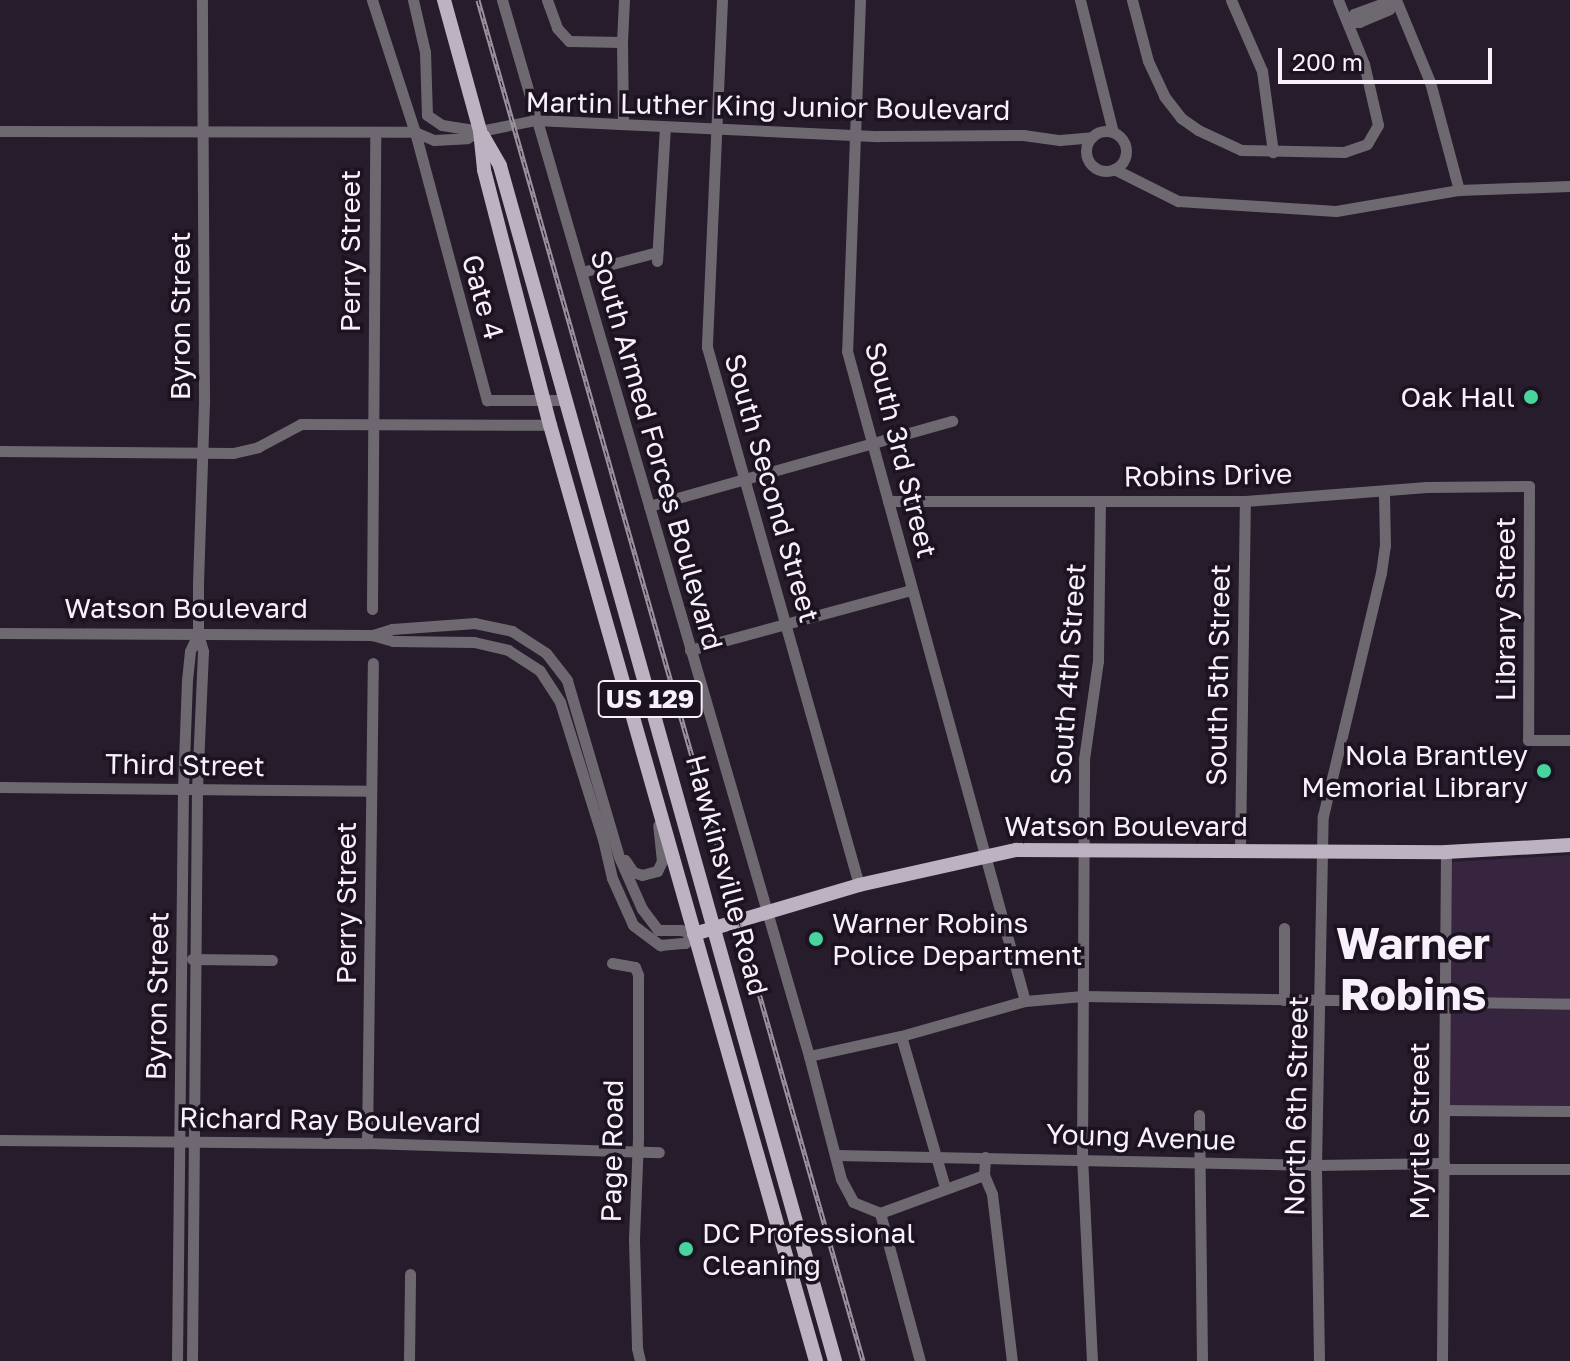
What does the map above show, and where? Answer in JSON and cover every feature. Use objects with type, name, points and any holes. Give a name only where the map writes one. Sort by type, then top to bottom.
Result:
[{"type":"main road","name":"Hawkinsville Road","points":[[444,0],[480,131],[484,170],[550,425],[816,1361]]},
{"type":"main road","name":"Hawkinsville Road","points":[[480,131],[500,166],[835,1361]]},
{"type":"main road","name":"Watson Boulevard","points":[[694,934],[859,885],[986,854],[1016,850],[1446,852],[1570,845]]},
{"type":"street","name":"Byron Street","points":[[192,1361],[197,789],[203,651],[198,634],[203,453],[205,132],[201,120],[202,0]]},
{"type":"street","points":[[372,0],[415,132]]},
{"type":"street","points":[[413,0],[425,52],[427,115],[442,125],[480,131]]},
{"type":"street","name":"South Armed Forces Boulevard","points":[[502,0],[809,1056],[846,1195],[853,1202],[880,1213]]},
{"type":"street","points":[[547,0],[557,28],[569,41],[622,42]]},
{"type":"street","points":[[623,124],[624,0]]},
{"type":"street","name":"South Second Street","points":[[722,0],[707,347],[859,885]]},
{"type":"street","name":"South 3rd Street","points":[[860,0],[847,351],[1025,1001]]},
{"type":"street","points":[[1080,0],[1106,103],[1102,133],[1086,154],[1096,168],[1114,169],[1178,201],[1336,211],[1459,190],[1570,186]]},
{"type":"street","points":[[1132,0],[1148,61],[1164,96],[1181,118],[1218,142],[1241,150],[1344,152],[1367,144],[1375,134],[1377,112],[1338,0]]},
{"type":"street","points":[[1231,0],[1262,71],[1273,152]]},
{"type":"street","points":[[1348,22],[1354,14],[1394,0],[1430,82],[1459,190]]},
{"type":"street","name":"Martin Luther King Junior Boulevard","points":[[0,131],[415,132],[434,140],[467,138],[480,131],[535,120],[856,135],[1023,135],[1060,140],[1102,133]]},
{"type":"street","points":[[582,272],[657,256],[665,127]]},
{"type":"street","name":"Perry Street","points":[[372,609],[375,132]]},
{"type":"street","name":"Gate 4","points":[[415,132],[487,400],[564,400]]},
{"type":"street","points":[[1102,133],[1123,140],[1124,158],[1143,182]]},
{"type":"street","name":"Martin Luther King Junior Boulevard","points":[[1060,140],[1086,154]]},
{"type":"street","points":[[1114,169],[1124,158]]},
{"type":"street","points":[[649,506],[952,421]]},
{"type":"street","points":[[0,451],[247,452],[301,424],[550,425]]},
{"type":"street","name":"Robins Drive","points":[[888,501],[1245,501],[1426,487],[1529,486]]},
{"type":"street","name":"Library Street","points":[[1529,486],[1528,740],[1570,740]]},
{"type":"street","name":"North 6th Street","points":[[1319,1361],[1316,1165],[1325,802],[1381,573],[1384,492]]},
{"type":"street","name":"South 4th Street","points":[[1092,1361],[1082,1159],[1084,759],[1098,661],[1100,501]]},
{"type":"street","name":"South 5th Street","points":[[1240,850],[1245,501]]},
{"type":"street","points":[[690,650],[911,590]]},
{"type":"street","name":"Watson Boulevard","points":[[0,633],[372,635],[393,641],[474,642],[508,650],[540,671],[552,685],[568,721],[612,878],[633,925],[660,945],[685,943],[694,934],[681,930],[658,930],[651,924],[629,883],[567,680],[546,653],[512,631],[475,623],[392,629],[372,635]]},
{"type":"street","name":"Byron Street","points":[[177,1361],[183,789],[187,680],[190,651],[198,634]]},
{"type":"street","name":"Perry Street","points":[[367,1143],[373,663]]},
{"type":"street","points":[[613,834],[633,872],[642,875],[657,871],[662,855],[652,786]]},
{"type":"street","name":"Third Street","points":[[0,787],[370,791]]},
{"type":"street","points":[[183,830],[197,830]]},
{"type":"street","name":"Myrtle Street","points":[[1442,1361],[1446,852]]},
{"type":"street","points":[[1284,928],[1284,1000]]},
{"type":"street","points":[[182,959],[272,960]]},
{"type":"street","name":"Page Road","points":[[612,963],[635,967],[638,975],[634,1240],[640,1361]]},
{"type":"street","points":[[809,1056],[901,1036],[1025,1001],[1083,996],[1570,1004]]},
{"type":"street","points":[[901,1036],[939,1156],[945,1187]]},
{"type":"street","points":[[181,1044],[195,1044]]},
{"type":"street","points":[[1444,1110],[1570,1111]]},
{"type":"street","points":[[1199,1115],[1202,1361]]},
{"type":"street","name":"Richard Ray Boulevard","points":[[0,1140],[367,1143],[659,1152]]},
{"type":"street","name":"Young Avenue","points":[[836,1155],[1570,1169]]},
{"type":"street","points":[[985,1157],[984,1175],[992,1194],[1012,1361]]},
{"type":"street","points":[[920,1361],[880,1213],[984,1175]]},
{"type":"street","points":[[409,1361],[410,1274]]},
{"type":"shaded area","points":[[1570,855],[1570,1110],[1449,1110],[1452,862]]},
{"type":"railway","points":[[478,0],[863,1361]]},
{"type":"place","name":"Oak Hall","points":[[1531,397]]},
{"type":"place","name":"Nola Brantley Memorial Library","points":[[1544,771]]},
{"type":"place","name":"Warner Robins Police Department","points":[[816,939]]},
{"type":"place","name":"DC Professional Cleaning","points":[[686,1249]]},
{"type":"district","name":"Warner Robins","points":[[1413,970]]}]
